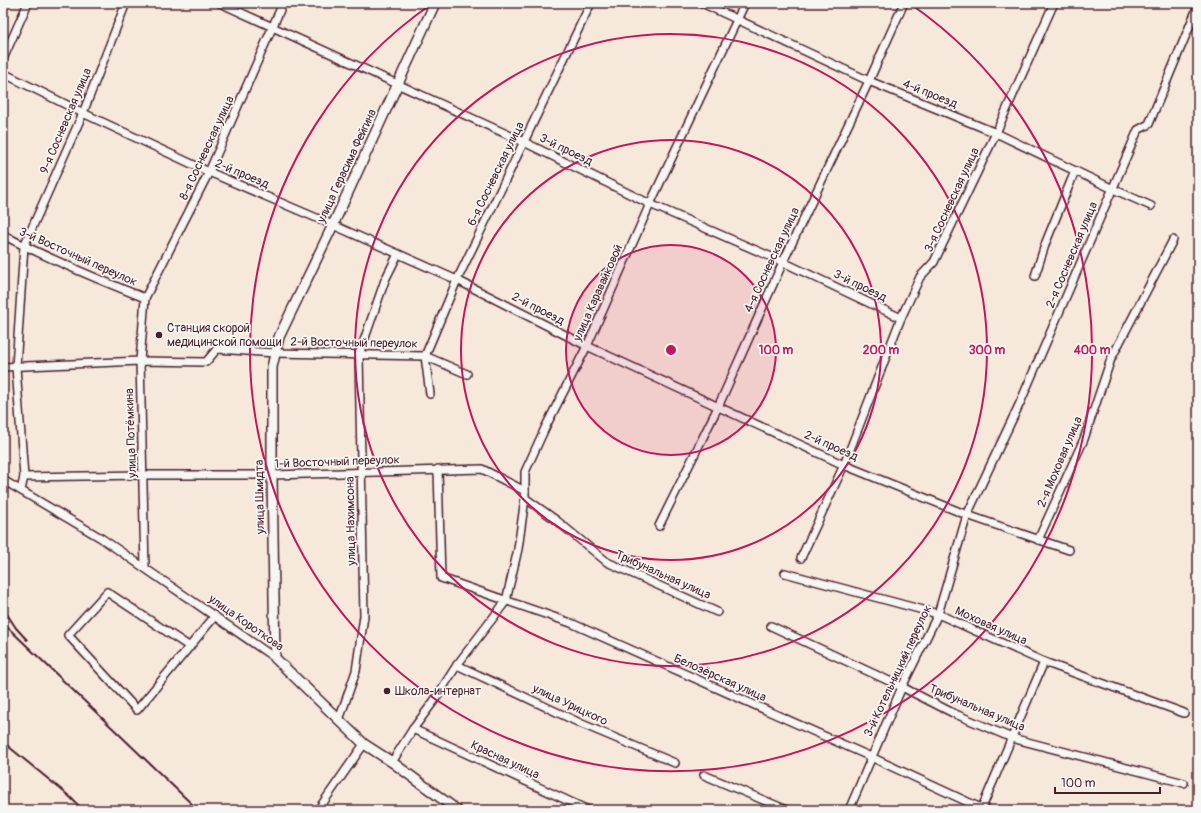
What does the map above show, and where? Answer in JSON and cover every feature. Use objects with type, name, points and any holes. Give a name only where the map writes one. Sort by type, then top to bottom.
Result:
[{"type":"main road","name":"улица Герасима Фейгина","points":[[279,338],[333,225],[435,3]]},
{"type":"main road","name":"улица Шмидта","points":[[275,658],[272,367],[279,338]]},
{"type":"main road","name":"улица Короткова","points":[[275,658],[364,744],[392,762],[455,809]]},
{"type":"street","points":[[3,59],[28,3]]},
{"type":"street","name":"9-я Сосневская улица","points":[[24,246],[83,113],[126,3]]},
{"type":"street","name":"3-й проезд","points":[[220,3],[524,142],[650,204],[783,262],[902,318]]},
{"type":"street","name":"8-я Сосневская улица","points":[[145,298],[210,172],[283,3]]},
{"type":"street","name":"6-я Сосневская улица","points":[[425,356],[457,280],[591,3]]},
{"type":"street","name":"4-й проезд","points":[[702,3],[869,81],[996,133],[1112,189],[1151,206]]},
{"type":"street","name":"улица Каравайковой","points":[[506,601],[518,549],[525,494],[525,472],[586,346],[650,204],[745,3]]},
{"type":"street","name":"4-я Сосневская улица","points":[[659,526],[718,407],[783,262],[869,81],[904,3]]},
{"type":"street","name":"3-я Сосневская улица","points":[[801,558],[844,465],[902,318],[920,277],[934,262],[996,133],[1054,3]]},
{"type":"street","name":"2-я Сосневская улица","points":[[967,515],[1020,403],[1138,130],[1149,124],[1198,6]]},
{"type":"street","name":"2-й проезд","points":[[3,73],[83,113],[210,172],[457,280],[586,346],[844,465],[967,515],[1069,550]]},
{"type":"street","points":[[1034,276],[1075,171]]},
{"type":"street","name":"3-й Восточный переулок","points":[[3,234],[24,246],[145,298]]},
{"type":"street","name":"2-я Моховая улица","points":[[1038,540],[1084,439],[1111,359],[1173,240]]},
{"type":"street","points":[[21,490],[24,477],[16,367],[24,246]]},
{"type":"street","name":"улица Нахимсона","points":[[339,720],[356,671],[364,616],[359,354],[385,280],[398,254]]},
{"type":"street","name":"улица Потёмкина","points":[[145,298],[140,361],[145,568]]},
{"type":"street","name":"2-й Восточный переулок","points":[[3,367],[140,361],[206,362],[217,349],[275,353],[425,356],[467,374]]},
{"type":"street","points":[[425,356],[430,394]]},
{"type":"street","name":"1-й Восточный переулок","points":[[24,477],[272,475],[438,469],[482,469],[525,494]]},
{"type":"street","name":"Белозёрская улица","points":[[438,469],[441,578],[571,623],[871,757],[983,810]]},
{"type":"street","name":"улица Короткова","points":[[3,480],[101,538],[275,658]]},
{"type":"street","name":"Трибунальная улица","points":[[525,494],[607,562],[717,612]]},
{"type":"street","name":"3-й Котельницкий переулок","points":[[849,810],[902,687],[938,614],[967,515]]},
{"type":"street","name":"Моховая улица","points":[[785,573],[938,614],[1044,662],[1184,713]]},
{"type":"street","points":[[190,647],[107,592],[68,635],[137,710],[190,647],[215,616]]},
{"type":"street","points":[[392,762],[457,665],[506,601]]},
{"type":"street","name":"Трибунальная улица","points":[[770,626],[902,687],[953,713],[1012,738],[1184,783]]},
{"type":"street","points":[[983,810],[1044,662]]},
{"type":"street","name":"улица Урицкого","points":[[457,665],[582,724],[675,763]]},
{"type":"street","name":"Красная улица","points":[[413,729],[577,808],[588,810]]},
{"type":"street","points":[[318,810],[364,744]]},
{"type":"street","points":[[704,775],[787,810]]},
{"type":"railway","points":[[3,608],[16,628],[27,640]]},
{"type":"railway","points":[[3,623],[198,810]]},
{"type":"railway","points":[[3,742],[69,796],[83,810]]},
{"type":"place","name":"Станция скорой медицинской помощи","points":[[159,335]]},
{"type":"place","name":"Школа-интернат","points":[[387,691]]}]
